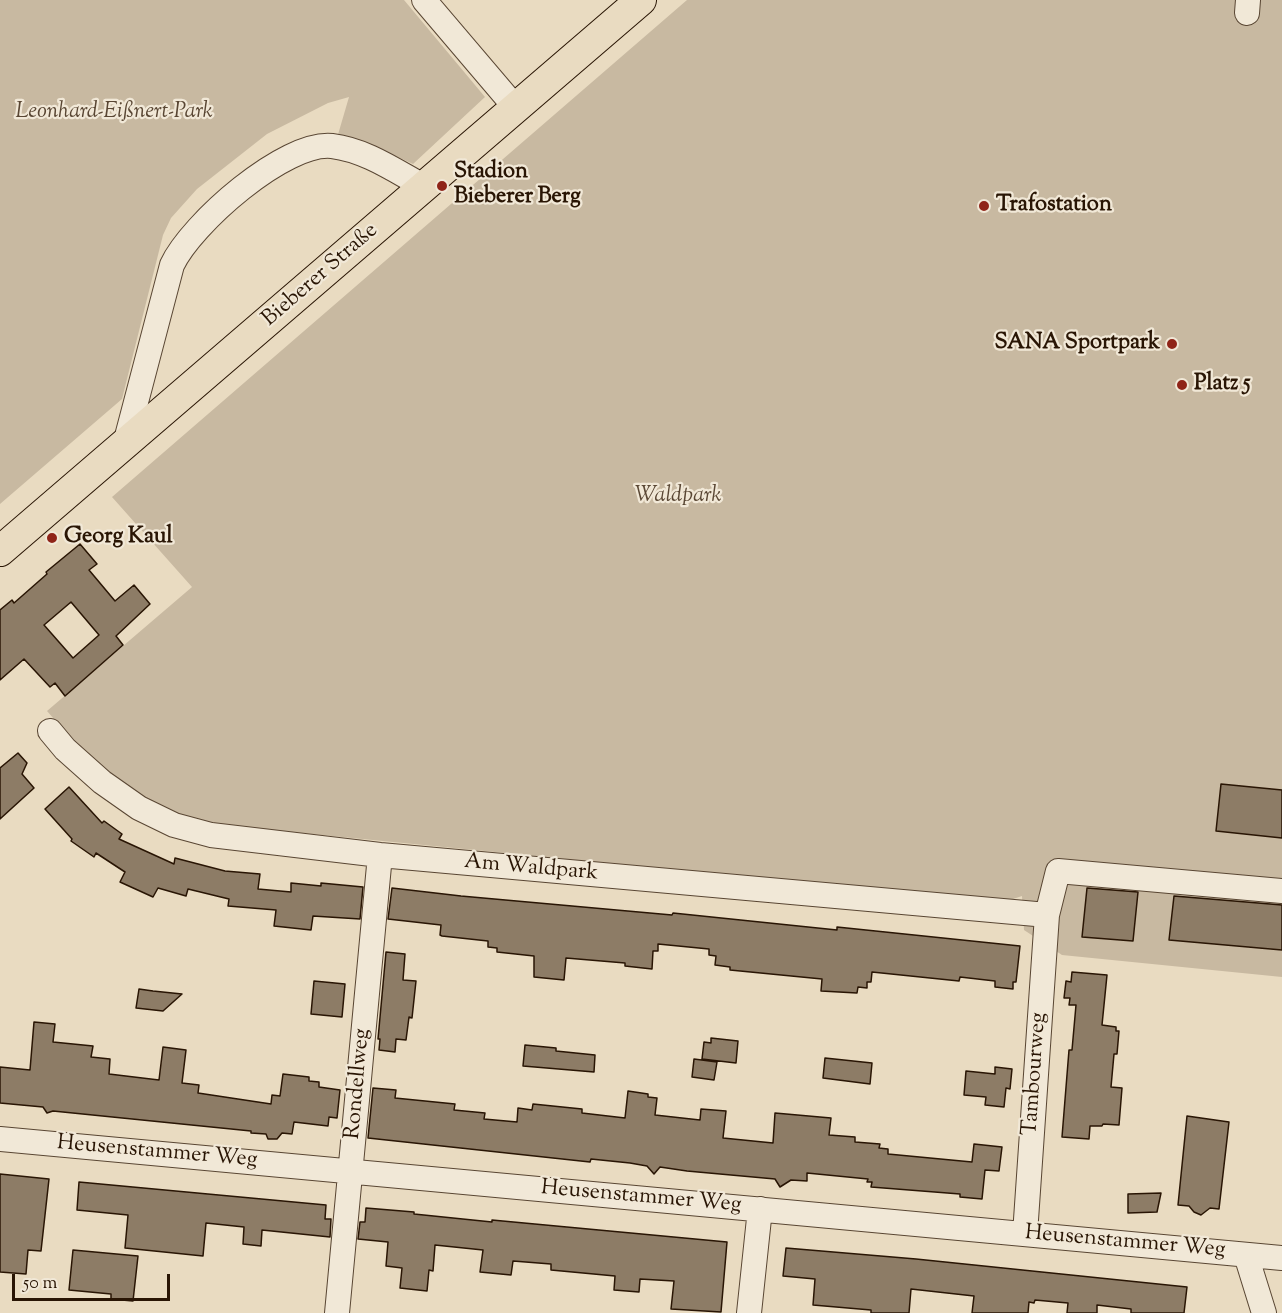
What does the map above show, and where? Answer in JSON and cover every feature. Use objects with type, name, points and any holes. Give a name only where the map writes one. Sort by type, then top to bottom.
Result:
[{"type":"main road","name":"Bieberer Straße","points":[[0,551],[641,0]]},
{"type":"street","points":[[424,0],[515,107]]},
{"type":"street","points":[[125,444],[172,265],[188,238],[228,199],[267,170],[313,146],[349,149],[371,157],[423,186]]},
{"type":"street","name":"Am Waldpark","points":[[50,731],[65,749],[102,782],[139,808],[193,832],[232,839],[380,855],[1047,915]]},
{"type":"street","name":"Rondellweg","points":[[337,1313],[380,855]]},
{"type":"street","name":"Tambourweg","points":[[1025,1234],[1047,915],[1058,871],[1282,891]]},
{"type":"street","name":"Heusenstammer Weg","points":[[0,1139],[1282,1258]]},
{"type":"street","points":[[749,1313],[760,1209]]},
{"type":"street","points":[[1246,1255],[1264,1313]]},
{"type":"green space","name":"Leonhard-Eißnert-Park","points":[[0,0],[404,0],[485,97],[413,164],[374,146],[337,138],[349,97],[328,103],[267,134],[197,189],[171,218],[163,235],[122,399],[0,504]]},
{"type":"green space","name":"Waldpark","points":[[687,0],[1282,0],[1282,977],[1062,955],[1024,930],[1022,896],[1004,902],[230,826],[191,819],[149,803],[89,759],[47,711],[192,587],[112,497]]},
{"type":"building","points":[[80,544],[97,564],[89,570],[115,601],[134,585],[150,604],[116,636],[123,645],[65,696],[55,683],[50,687],[24,659],[0,680],[0,610],[12,600],[14,603],[47,574],[46,572]],"holes":[[[71,602],[99,635],[73,658],[44,625]]]},
{"type":"building","points":[[18,753],[27,763],[22,774],[34,788],[0,819],[0,768]]},
{"type":"building","points":[[1221,784],[1282,790],[1282,838],[1216,831]]},
{"type":"building","points":[[69,787],[102,823],[104,821],[122,834],[119,839],[174,864],[175,858],[225,871],[260,874],[258,889],[291,892],[291,883],[363,887],[360,919],[313,916],[311,930],[274,926],[276,910],[228,906],[229,899],[188,889],[186,896],[158,888],[153,897],[120,882],[125,872],[96,853],[94,857],[71,841],[72,839],[45,809]]},
{"type":"building","points":[[392,888],[837,930],[837,927],[1020,946],[1016,982],[1013,982],[1013,989],[995,987],[995,981],[960,977],[959,981],[872,972],[871,982],[867,982],[867,988],[858,987],[857,993],[821,991],[822,979],[730,970],[730,967],[715,965],[716,956],[709,955],[709,949],[658,944],[658,951],[653,951],[652,969],[625,966],[625,963],[566,958],[564,980],[534,977],[534,956],[497,952],[497,948],[488,947],[488,941],[442,936],[440,935],[441,925],[388,919]]},
{"type":"building","points":[[1087,888],[1138,892],[1133,941],[1082,937]]},
{"type":"building","points":[[1174,896],[1282,905],[1282,950],[1169,940]]},
{"type":"building","points":[[386,952],[405,954],[403,980],[416,981],[412,1018],[409,1017],[406,1040],[396,1039],[395,1052],[379,1050],[380,1039],[378,1039]]},
{"type":"building","points":[[1072,972],[1107,975],[1102,1025],[1116,1027],[1116,1031],[1119,1031],[1111,1087],[1122,1088],[1119,1125],[1090,1126],[1089,1139],[1062,1137],[1069,1050],[1072,1050],[1076,1005],[1069,1005],[1070,998],[1064,998],[1066,981],[1071,982]]},
{"type":"building","points":[[314,981],[345,984],[342,1017],[311,1014]]},
{"type":"building","points":[[139,989],[182,994],[163,1011],[136,1008]]},
{"type":"building","points":[[34,1022],[55,1024],[53,1042],[93,1046],[91,1057],[110,1059],[109,1074],[159,1080],[163,1047],[186,1050],[182,1083],[199,1085],[198,1093],[271,1104],[272,1095],[280,1096],[283,1074],[309,1077],[309,1081],[319,1082],[319,1087],[340,1090],[337,1118],[329,1117],[328,1126],[294,1122],[292,1134],[282,1133],[277,1139],[268,1139],[266,1134],[251,1133],[251,1131],[53,1111],[47,1113],[43,1107],[0,1103],[0,1067],[30,1070]]},
{"type":"building","points":[[711,1038],[738,1041],[736,1063],[702,1059],[704,1042],[711,1043]]},
{"type":"building","points":[[525,1045],[595,1055],[594,1072],[523,1066]]},
{"type":"building","points":[[825,1058],[872,1063],[870,1084],[823,1078]]},
{"type":"building","points":[[694,1059],[717,1062],[714,1080],[692,1077]]},
{"type":"building","points":[[995,1067],[1012,1069],[1010,1089],[1006,1088],[1004,1107],[985,1105],[986,1097],[964,1095],[966,1071],[995,1074]]},
{"type":"building","points":[[373,1088],[396,1090],[395,1098],[455,1104],[454,1110],[485,1113],[484,1119],[517,1122],[518,1108],[532,1110],[533,1104],[582,1109],[582,1113],[625,1118],[628,1091],[657,1098],[655,1115],[700,1120],[701,1109],[726,1111],[723,1138],[773,1143],[775,1113],[831,1118],[829,1135],[855,1137],[855,1142],[880,1144],[879,1148],[888,1149],[888,1154],[972,1162],[974,1144],[1002,1147],[999,1171],[985,1170],[982,1199],[960,1197],[960,1194],[871,1187],[872,1182],[867,1182],[868,1179],[807,1173],[807,1181],[791,1180],[780,1187],[775,1179],[660,1167],[654,1174],[647,1166],[630,1163],[591,1159],[590,1162],[368,1138]]},
{"type":"building","points":[[1187,1116],[1229,1122],[1219,1209],[1210,1208],[1201,1215],[1189,1206],[1178,1205]]},
{"type":"building","points":[[0,1174],[49,1179],[41,1251],[28,1250],[26,1274],[0,1272]]},
{"type":"building","points":[[79,1182],[326,1205],[325,1219],[331,1219],[330,1237],[262,1230],[261,1246],[243,1244],[244,1227],[206,1223],[203,1256],[125,1248],[128,1215],[77,1210]]},
{"type":"building","points":[[1161,1193],[1157,1212],[1128,1213],[1128,1194]]},
{"type":"building","points":[[366,1208],[492,1222],[492,1220],[727,1242],[721,1312],[671,1309],[674,1281],[640,1279],[639,1292],[614,1290],[615,1276],[551,1270],[551,1264],[513,1261],[511,1275],[480,1272],[483,1250],[435,1245],[433,1271],[429,1270],[427,1291],[400,1288],[402,1268],[386,1266],[388,1242],[358,1239],[360,1222],[365,1222]]},
{"type":"building","points":[[786,1248],[1187,1287],[1184,1313],[1131,1313],[1131,1309],[1097,1305],[1097,1313],[1067,1313],[1068,1303],[1035,1300],[1034,1303],[1029,1302],[1028,1313],[972,1313],[974,1296],[911,1289],[909,1313],[871,1313],[871,1310],[813,1305],[815,1279],[783,1276]]},
{"type":"building","points":[[73,1250],[138,1256],[133,1301],[111,1299],[111,1294],[69,1290]]},
{"type":"place","name":"Stadion Bieberer Berg","points":[[442,186]]},
{"type":"place","name":"Trafostation","points":[[984,206]]},
{"type":"place","name":"SANA Sportpark","points":[[1172,344]]},
{"type":"place","name":"Platz 5","points":[[1182,385]]},
{"type":"place","name":"Georg Kaul","points":[[52,538]]}]
